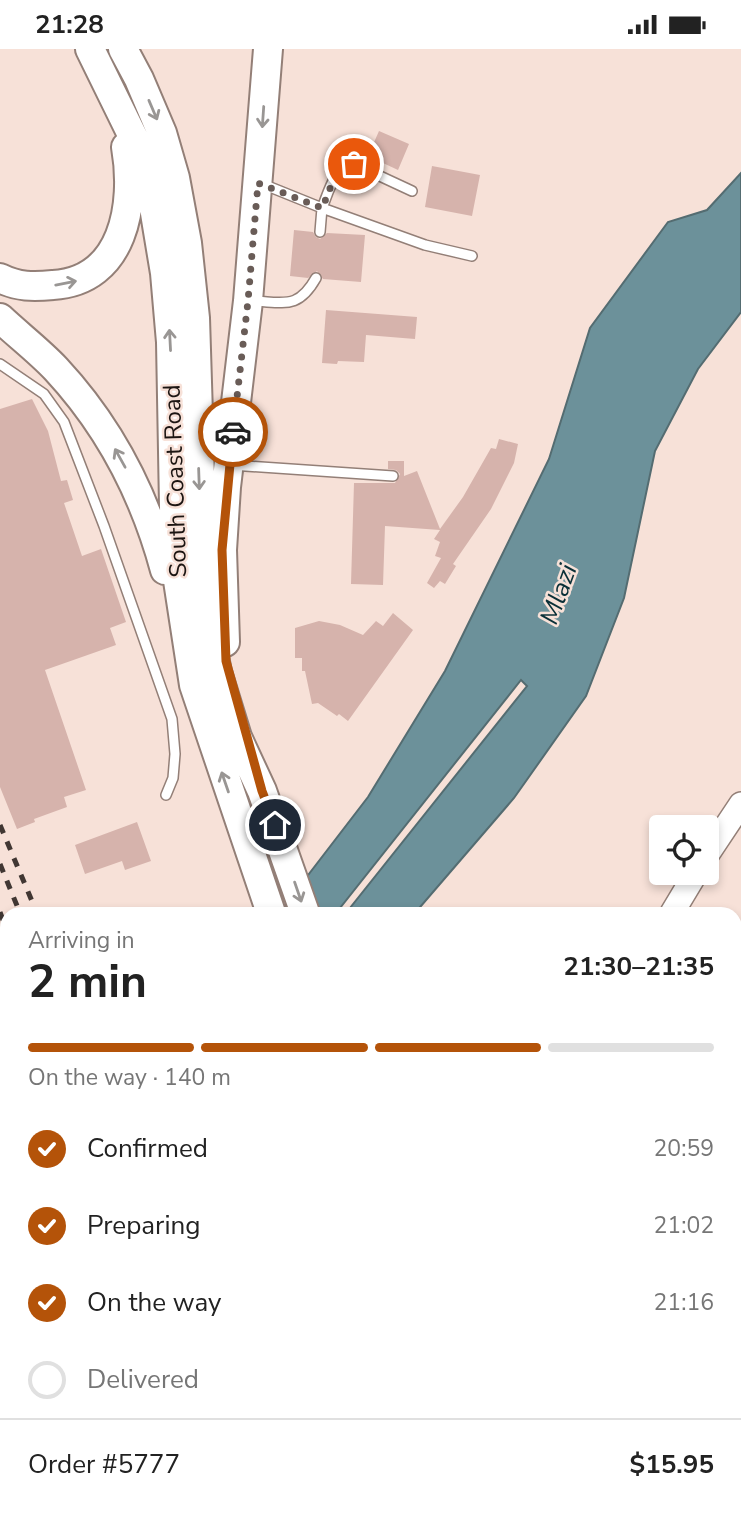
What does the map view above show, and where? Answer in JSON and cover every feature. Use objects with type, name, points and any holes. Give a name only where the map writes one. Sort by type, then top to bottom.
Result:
[{"type":"main road","name":"South Coast Road","points":[[90,49],[142,155],[158,223],[171,342],[175,561],[194,685],[269,907]]},
{"type":"main road","name":"South Coast Road","points":[[123,49],[162,133],[175,178],[187,243],[195,318],[204,607],[237,737],[262,791],[303,907]]},
{"type":"main road","points":[[262,791],[226,661],[222,550],[248,301],[268,49]]},
{"type":"main road","points":[[0,278],[14,286],[72,284],[102,266],[121,237],[130,199],[128,157],[118,102]]},
{"type":"main road","points":[[0,318],[56,369],[102,426],[133,480],[153,530],[194,685]]},
{"type":"street","points":[[719,837],[741,804]]},
{"type":"street","points":[[676,907],[689,885]]},
{"type":"lane","points":[[320,232],[322,208],[340,170],[347,164],[354,164],[412,191]]},
{"type":"lane","points":[[258,183],[425,245],[472,256]]},
{"type":"lane","points":[[248,301],[295,302],[305,297],[316,278]]},
{"type":"lane","points":[[0,364],[44,394],[64,422],[172,719],[175,754],[173,778],[166,795]]},
{"type":"lane","points":[[229,465],[393,475]]},
{"type":"water","name":"Mlazi","points":[[741,173],[741,312],[698,369],[655,451],[624,598],[586,696],[514,798],[420,907],[351,907],[527,686],[521,680],[341,907],[284,907],[368,797],[445,671],[549,459],[590,328],[668,222],[707,210]]},
{"type":"building","points":[[379,131],[409,144],[398,170],[368,156]]},
{"type":"building","points":[[432,166],[480,175],[472,216],[425,207]]},
{"type":"building","points":[[294,230],[313,232],[320,239],[327,233],[365,235],[361,282],[323,279],[317,271],[308,278],[290,276]]},
{"type":"building","points":[[326,310],[417,317],[415,339],[366,335],[364,362],[322,363]]},
{"type":"building","points":[[32,399],[48,431],[61,481],[67,480],[73,500],[64,503],[82,556],[101,549],[126,622],[110,628],[116,645],[45,670],[86,790],[64,797],[67,807],[34,819],[35,822],[17,829],[0,787],[0,409]]},
{"type":"building","points":[[499,439],[518,444],[514,463],[491,509],[453,564],[456,566],[445,584],[440,581],[434,588],[427,583],[441,558],[435,556],[440,542],[434,539],[440,530],[385,526],[383,585],[351,584],[354,483],[395,483],[400,474],[396,470],[388,469],[388,461],[404,461],[404,476],[417,471],[440,529],[463,497],[491,448],[496,449]]},
{"type":"building","points":[[393,613],[413,630],[348,721],[318,703],[312,704],[305,671],[302,671],[302,658],[295,658],[295,628],[319,621],[340,625],[363,635],[376,621],[383,626]]},
{"type":"building","points":[[137,822],[151,861],[125,870],[122,861],[85,874],[75,845]]},
{"type":"railway","points":[[0,825],[34,907]]},
{"type":"railway","points":[[0,864],[18,907]]},
{"type":"way so far","points":[[233,432],[258,183],[322,208],[340,170],[347,164],[354,164]]},
{"type":"route","points":[[233,432],[222,550],[226,661],[257,764],[262,791],[275,825]]}]
